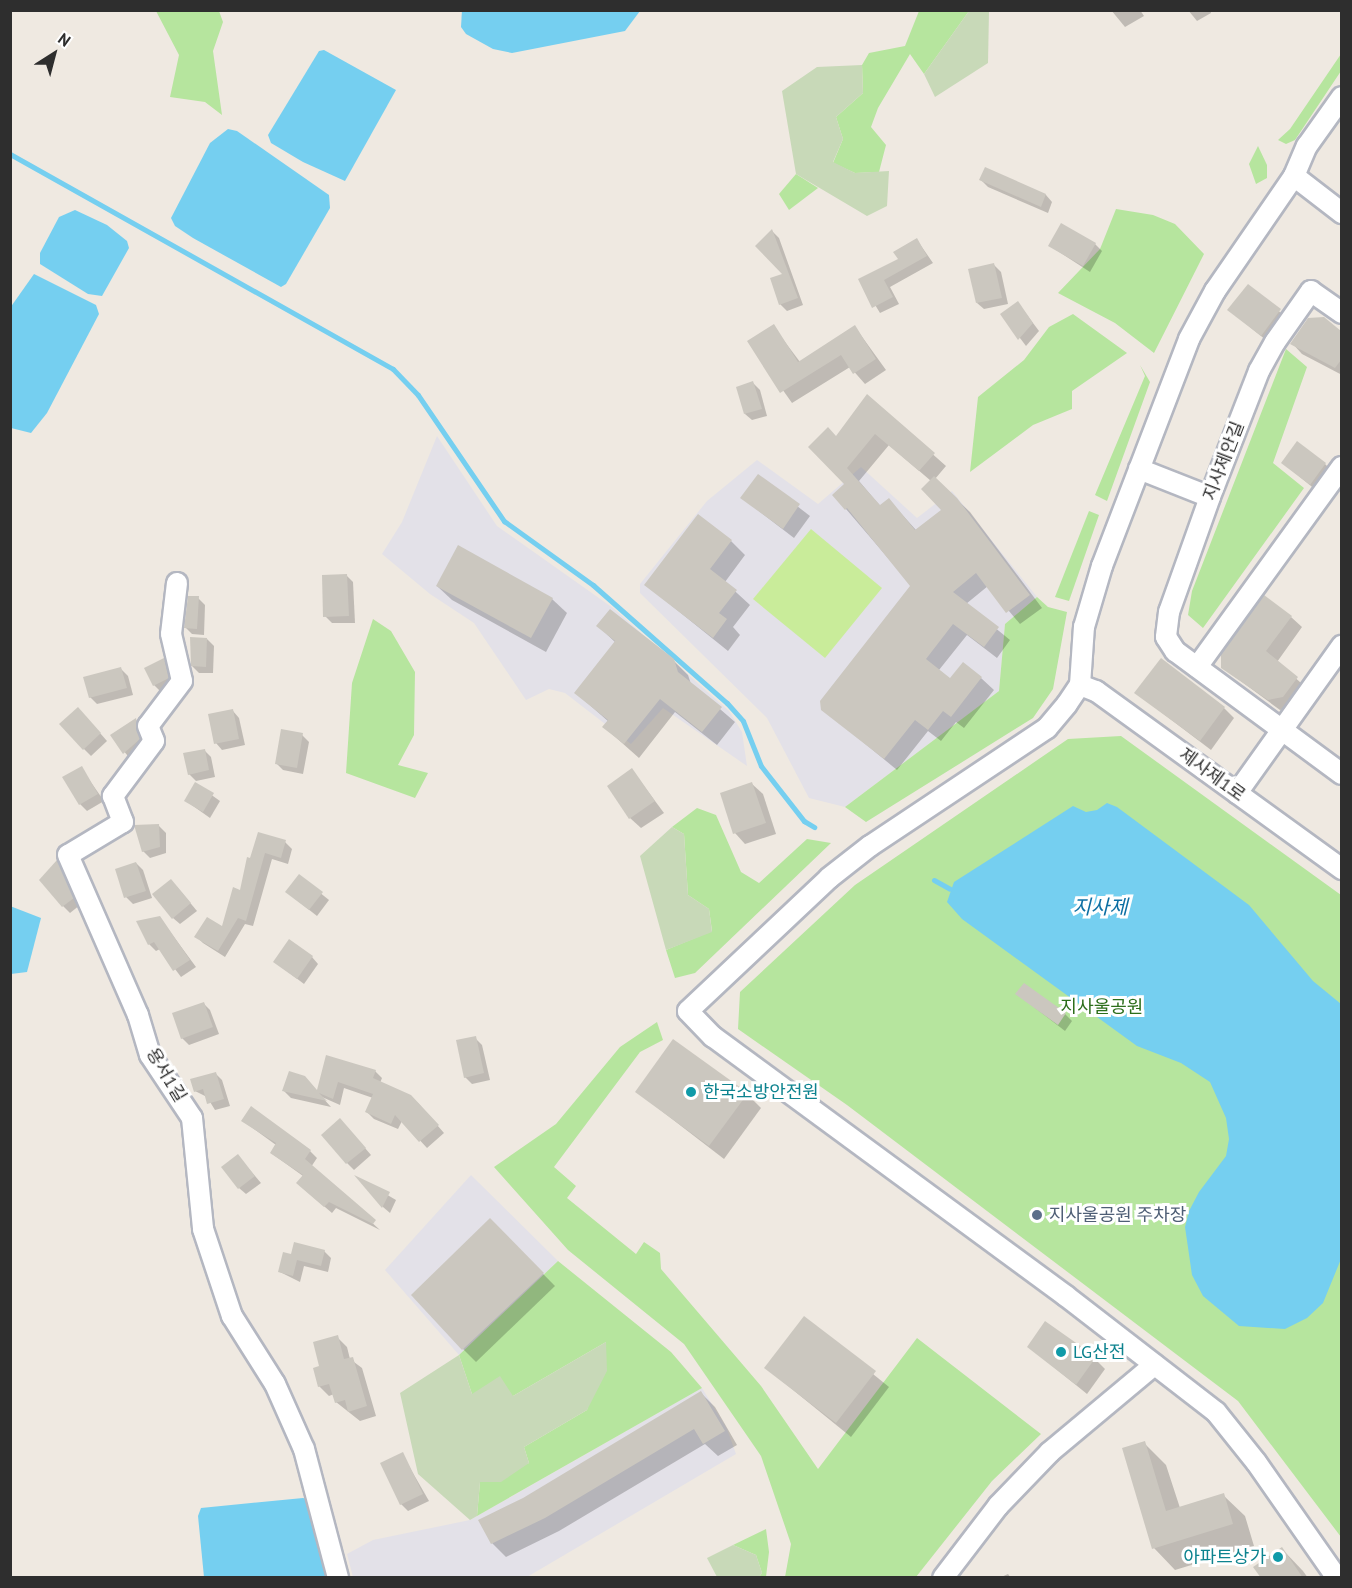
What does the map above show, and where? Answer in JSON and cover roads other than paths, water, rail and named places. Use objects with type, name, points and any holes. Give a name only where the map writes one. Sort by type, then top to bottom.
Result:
[{"type":"street","points":[[1338,1578],[1256,1462],[1216,1412],[713,1037],[688,1011],[849,862],[1047,728],[1080,685],[1084,627],[1139,469],[1189,339],[1215,291],[1294,176],[1307,146],[1341,98]]},
{"type":"street","points":[[1294,176],[1341,213]]},
{"type":"street","name":"지사제안길","points":[[1341,314],[1311,291],[1286,326],[1259,371],[1210,497],[1169,612],[1166,637],[1175,651],[1341,774]]},
{"type":"street","points":[[1197,667],[1341,467]]},
{"type":"street","points":[[1139,469],[1210,497]]},
{"type":"street","name":"용서1길","points":[[177,583],[171,634],[182,681],[148,726],[154,741],[113,796],[123,822],[68,855],[138,1015],[150,1054],[192,1118],[203,1229],[232,1316],[275,1384],[304,1449],[338,1578]]},
{"type":"street","points":[[1237,793],[1341,646]]},
{"type":"street","name":"제사제1로","points":[[1080,685],[1096,691],[1341,869]]},
{"type":"street","points":[[943,1578],[998,1506],[1050,1452],[1154,1365]]},
{"type":"water","points":[[462,10],[640,11],[625,31],[512,53],[493,49],[466,34],[461,27]]},
{"type":"water","points":[[324,50],[396,90],[345,181],[303,162],[271,143],[268,135],[319,51]]},
{"type":"water","points":[[228,129],[237,131],[329,195],[330,208],[286,284],[281,287],[193,238],[175,226],[171,218],[210,143]]},
{"type":"water","points":[[75,210],[107,225],[127,241],[129,248],[102,296],[88,294],[40,264],[40,253],[59,217]]},
{"type":"water","points":[[34,274],[96,305],[99,314],[47,413],[31,433],[11,428],[10,308]]},
{"type":"water","name":"지사제","points":[[1107,803],[1117,807],[1249,905],[1313,981],[1341,1004],[1341,1259],[1323,1303],[1307,1318],[1285,1329],[1239,1326],[1203,1296],[1192,1275],[1185,1227],[1189,1211],[1199,1192],[1226,1156],[1229,1139],[1226,1118],[1210,1082],[1181,1063],[1137,1046],[962,919],[947,902],[954,882],[1073,806],[1086,812],[1097,810]]},
{"type":"water","points":[[10,906],[41,918],[27,972],[11,974]]},
{"type":"water","points":[[307,1499],[331,1577],[204,1577],[198,1516],[201,1508]]},
{"type":"waterway","points":[[10,154],[393,369],[418,395],[504,521],[593,585],[727,703],[743,721],[761,766],[804,821],[814,827]]},
{"type":"waterway","points":[[934,880],[950,889]]},
{"type":"place","name":"한국소방안전원","points":[[691,1092]]},
{"type":"place","name":"지사울공원 주차장","points":[[1037,1215]]},
{"type":"place","name":"LG산전","points":[[1061,1352]]},
{"type":"place","name":"아파트상가","points":[[1278,1557]]},
{"type":"park label","name":"지사울공원","points":[[1102,1007]]}]
